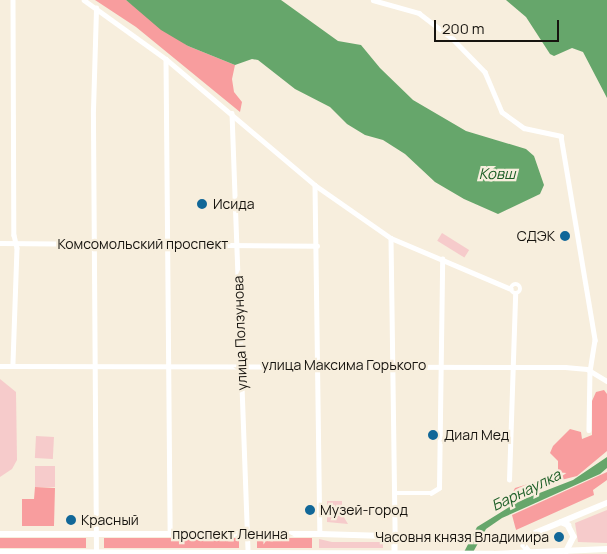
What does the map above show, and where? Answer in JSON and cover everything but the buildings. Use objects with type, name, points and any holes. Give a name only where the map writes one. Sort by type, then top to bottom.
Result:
[{"type":"main road","name":"проспект Ленина","points":[[0,534],[320,534],[501,540],[528,536],[607,503]]},
{"type":"main road","points":[[561,522],[568,525],[574,537],[567,551]]},
{"type":"main road","points":[[395,535],[395,552]]},
{"type":"main road","points":[[528,536],[524,545],[530,553]]},
{"type":"main road","name":"проспект Ленина","points":[[0,552],[453,552],[493,554],[605,550]]},
{"type":"street","points":[[13,0],[14,365]]},
{"type":"street","points":[[84,0],[166,59],[315,185],[391,238],[511,289],[515,295],[509,480]]},
{"type":"street","points":[[373,0],[420,13],[484,72],[493,85],[495,99],[502,112],[524,128],[560,136],[595,340],[590,370],[588,430]]},
{"type":"street","points":[[96,8],[94,243],[96,553]]},
{"type":"street","points":[[166,59],[167,365],[170,534]]},
{"type":"street","name":"улица Ползунова","points":[[232,113],[248,553]]},
{"type":"street","points":[[315,185],[320,534]]},
{"type":"street","points":[[391,238],[395,535]]},
{"type":"street","name":"Комсомольский проспект","points":[[0,243],[166,243],[317,246]]},
{"type":"street","points":[[395,494],[431,493],[439,488],[439,364],[442,259]]},
{"type":"street","points":[[511,289],[515,284],[520,286],[520,293],[515,295]]},
{"type":"street","name":"улица Максима Горького","points":[[0,366],[439,364],[590,370],[607,381]]},
{"type":"shaded area","points":[[95,0],[126,0],[188,46],[235,65],[232,79],[234,92],[242,102],[240,112],[136,27]]},
{"type":"shaded area","points":[[442,233],[469,250],[464,258],[437,241]]},
{"type":"shaded area","points":[[0,379],[16,392],[17,460],[12,469],[0,477]]},
{"type":"shaded area","points":[[604,390],[607,394],[607,451],[577,476],[549,483],[520,499],[509,500],[515,488],[558,475],[558,461],[550,453],[553,446],[570,429],[581,432],[582,439],[592,435],[592,401],[596,392]]},
{"type":"shaded area","points":[[36,436],[54,437],[53,459],[35,458]]},
{"type":"shaded area","points":[[35,466],[55,466],[55,487],[35,487]]},
{"type":"shaded area","points":[[607,472],[607,480],[593,490],[594,495],[516,530],[512,515]]},
{"type":"shaded area","points":[[35,487],[55,488],[54,526],[22,526],[22,499],[34,499]]},
{"type":"shaded area","points":[[327,501],[342,501],[342,514],[348,524],[327,522]]},
{"type":"shaded area","points":[[607,510],[607,543],[578,542],[575,523]]},
{"type":"shaded area","points":[[0,538],[86,538],[86,548],[0,548]]},
{"type":"shaded area","points":[[104,538],[239,538],[239,548],[104,548]]},
{"type":"shaded area","points":[[257,538],[312,538],[312,548],[257,548]]},
{"type":"shaded area","points":[[319,539],[332,542],[383,542],[383,548],[319,548]]},
{"type":"water","name":"Ковш","points":[[126,0],[281,0],[338,41],[361,45],[380,68],[413,100],[466,131],[526,149],[534,156],[544,185],[540,194],[498,214],[464,199],[435,182],[405,154],[383,140],[365,135],[347,124],[330,107],[295,89],[258,60],[252,59],[235,65],[188,46],[161,30]]},
{"type":"water","points":[[506,0],[607,0],[607,98],[583,52],[572,48],[554,56],[550,54],[526,17]]},
{"type":"water","points":[[607,457],[607,468],[600,474],[502,518],[486,529],[472,554],[463,554],[477,527],[519,501],[573,480]]},
{"type":"place","name":"Исида","points":[[202,204]]},
{"type":"place","name":"СДЭК","points":[[565,236]]},
{"type":"place","name":"Диал Мед","points":[[433,435]]},
{"type":"place","name":"Музей-город","points":[[310,510]]},
{"type":"place","name":"Красный","points":[[71,520]]},
{"type":"place","name":"Часовня князя Владимира","points":[[559,537]]},
{"type":"water label","name":"Барнаулка","points":[[526,490]]}]
